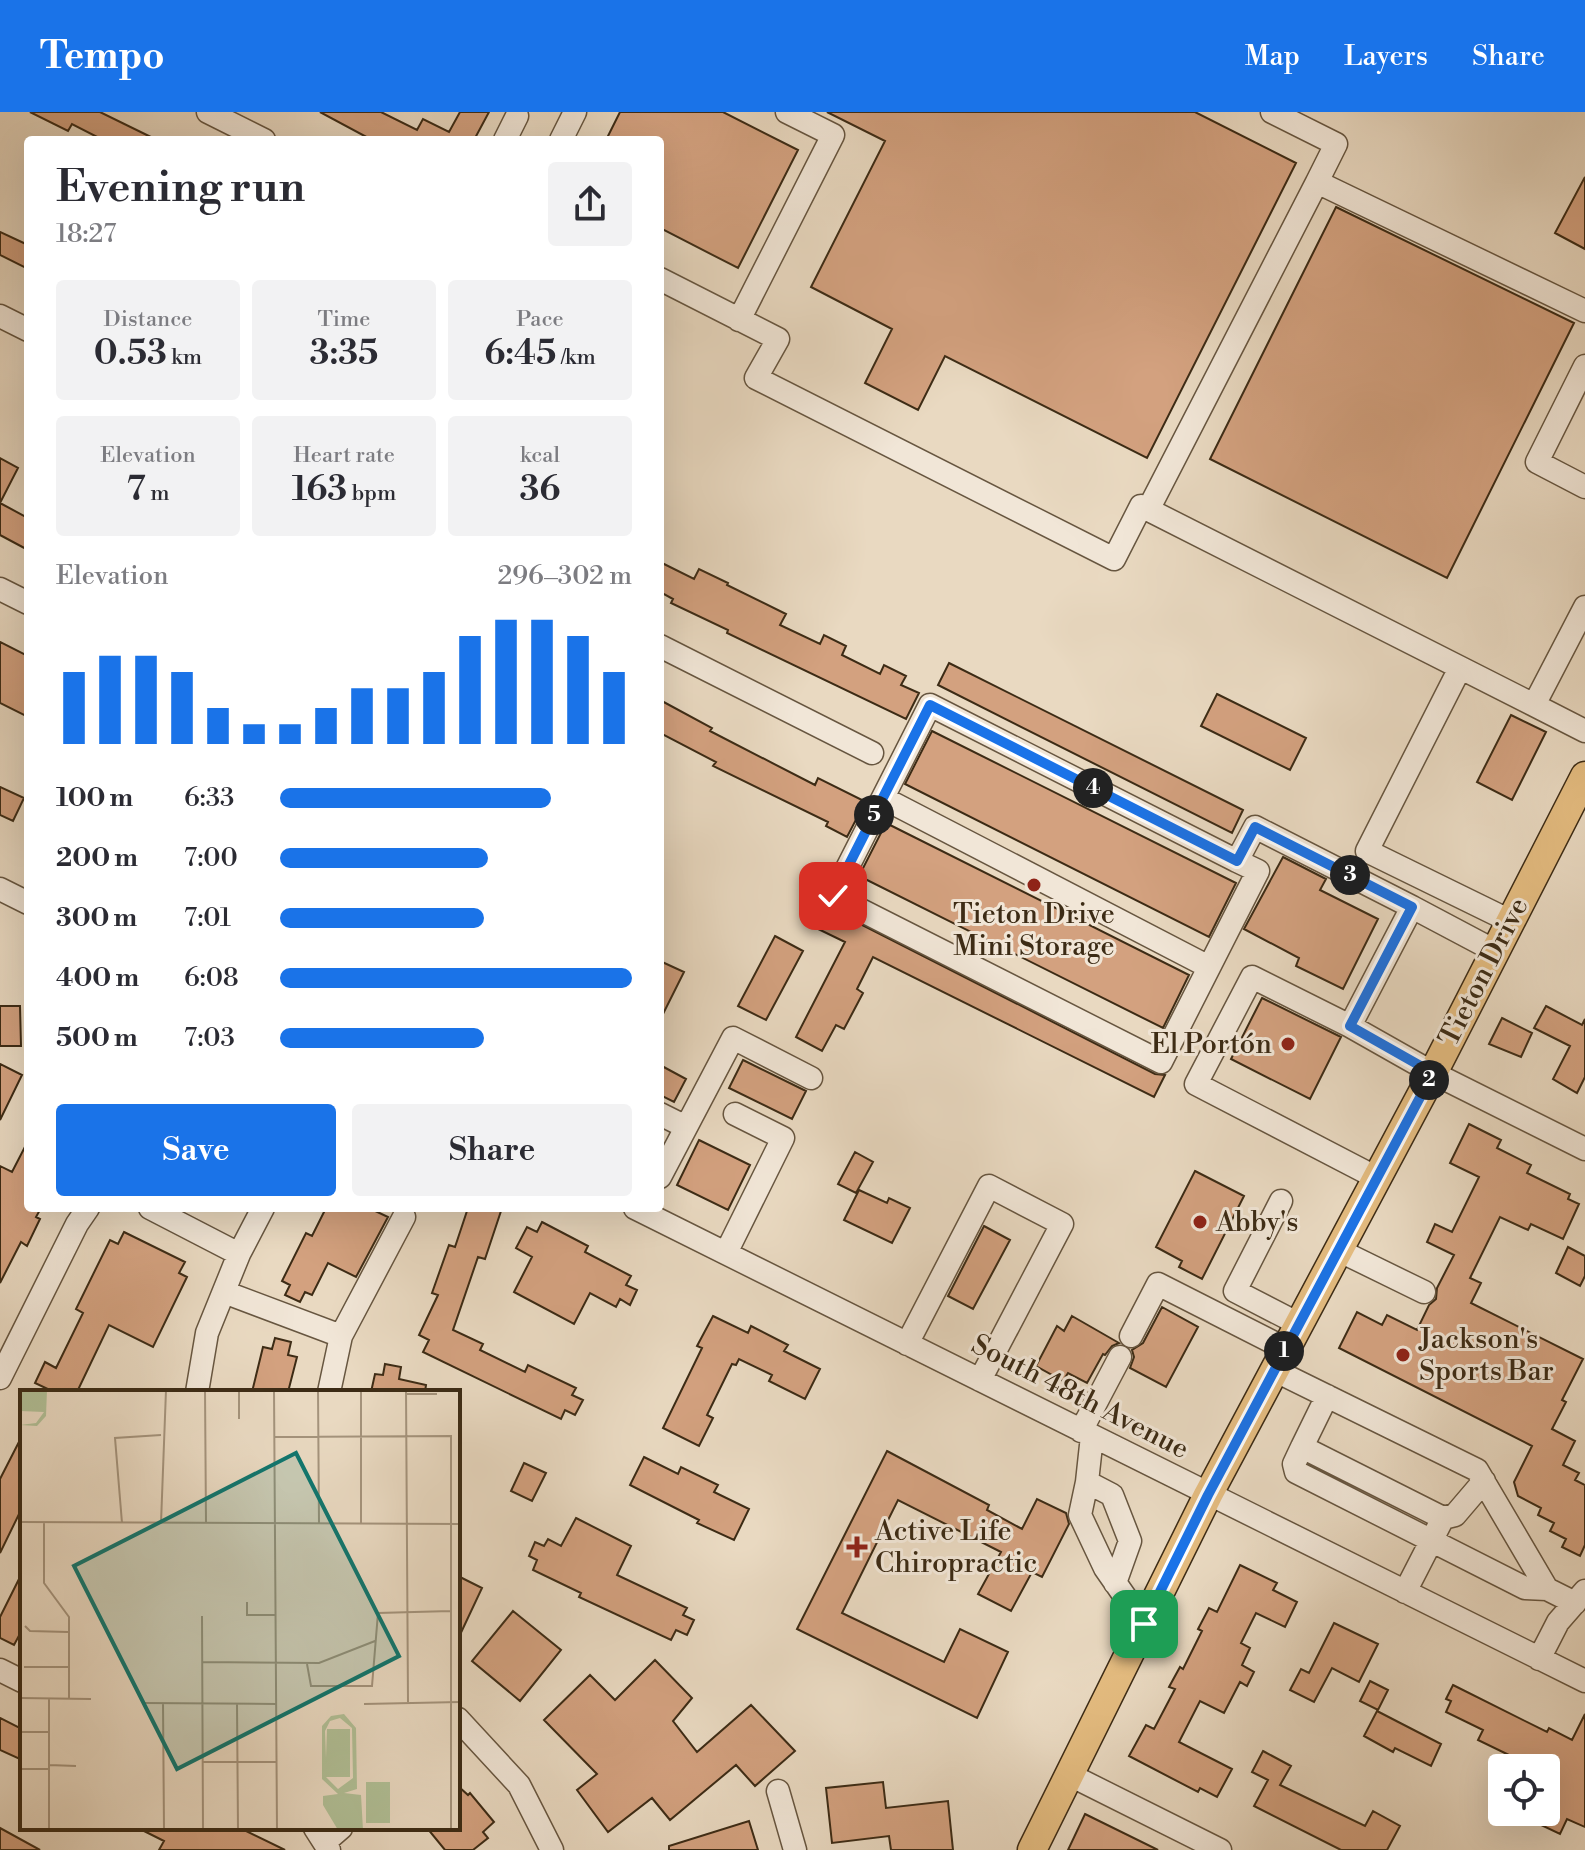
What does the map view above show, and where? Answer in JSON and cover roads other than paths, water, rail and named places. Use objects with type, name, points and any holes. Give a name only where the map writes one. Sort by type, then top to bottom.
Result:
[{"type":"main road","name":"Tieton Drive","points":[[1032,1850],[1208,1495],[1582,788]]},
{"type":"street","points":[[208,112],[256,136]]},
{"type":"street","points":[[563,136],[575,112]]},
{"type":"street","points":[[739,320],[833,135],[787,112]]},
{"type":"street","points":[[1148,510],[1336,144],[1272,112]]},
{"type":"street","points":[[507,136],[517,116]]},
{"type":"street","points":[[1317,182],[1585,311]]},
{"type":"street","points":[[664,281],[778,339],[756,378],[1114,559],[1141,506],[1585,731]]},
{"type":"street","points":[[0,316],[24,328]]},
{"type":"street","points":[[1585,366],[1537,462],[1585,487]]},
{"type":"street","points":[[0,589],[24,601]]},
{"type":"street","points":[[1534,705],[1585,607]]},
{"type":"street","points":[[664,648],[872,753]]},
{"type":"street","points":[[1460,668],[1367,851],[1510,921]]},
{"type":"street","points":[[930,705],[1237,861],[1258,871],[1161,1062],[833,896],[930,705]]},
{"type":"street","points":[[883,798],[1209,967]]},
{"type":"street","points":[[1237,861],[1255,827],[1495,951]]},
{"type":"street","points":[[0,889],[24,901]]},
{"type":"street","points":[[1350,1026],[1412,907]]},
{"type":"street","points":[[1377,1178],[1196,1084],[1252,977],[1585,1149]]},
{"type":"street","points":[[664,1169],[733,1038],[811,1078]]},
{"type":"street","points":[[726,1253],[783,1138],[735,1114]]},
{"type":"street","points":[[664,1116],[686,1127]]},
{"type":"street","points":[[907,1344],[989,1186],[1062,1224],[980,1380]]},
{"type":"street","points":[[1281,1201],[1235,1291],[1327,1396],[1477,1470],[1547,1589]]},
{"type":"street","points":[[0,1378],[85,1212]]},
{"type":"street","points":[[158,1212],[239,1254]]},
{"type":"street","points":[[197,1390],[207,1333],[239,1254],[261,1212]]},
{"type":"street","name":"South 48th Avenue","points":[[646,1212],[1585,1681]]},
{"type":"street","points":[[329,1390],[341,1336],[404,1217]]},
{"type":"street","points":[[1338,1250],[1424,1292]]},
{"type":"street","points":[[1131,1336],[1158,1284],[1286,1348]]},
{"type":"street","points":[[224,1292],[341,1336]]},
{"type":"street","points":[[1120,1357],[1087,1434],[1087,1482],[1080,1515],[1105,1568],[1144,1624]]},
{"type":"street","points":[[1327,1396],[1294,1464],[1296,1472],[1525,1588],[1547,1589],[1580,1597],[1558,1622],[1539,1659]]},
{"type":"street","points":[[1302,1447],[1443,1518],[1455,1515],[1484,1481]]},
{"type":"street","points":[[1087,1482],[1112,1495],[1130,1541],[1115,1583]]},
{"type":"street","points":[[1405,1592],[1443,1518]]},
{"type":"street","points":[[0,1670],[20,1680]]},
{"type":"street","points":[[460,1725],[519,1785],[552,1850]]},
{"type":"street","points":[[1070,1775],[1220,1850]]},
{"type":"street","points":[[778,1791],[795,1850]]},
{"type":"place","name":"Tieton Drive Mini Storage","points":[[1034,885]]},
{"type":"place","name":"El Portón","points":[[1288,1044]]},
{"type":"place","name":"Abby's","points":[[1200,1222]]},
{"type":"place","name":"Jackson's Sports Bar","points":[[1403,1355]]},
{"type":"place","name":"Active Life Chiropractic","points":[[857,1547]]}]
